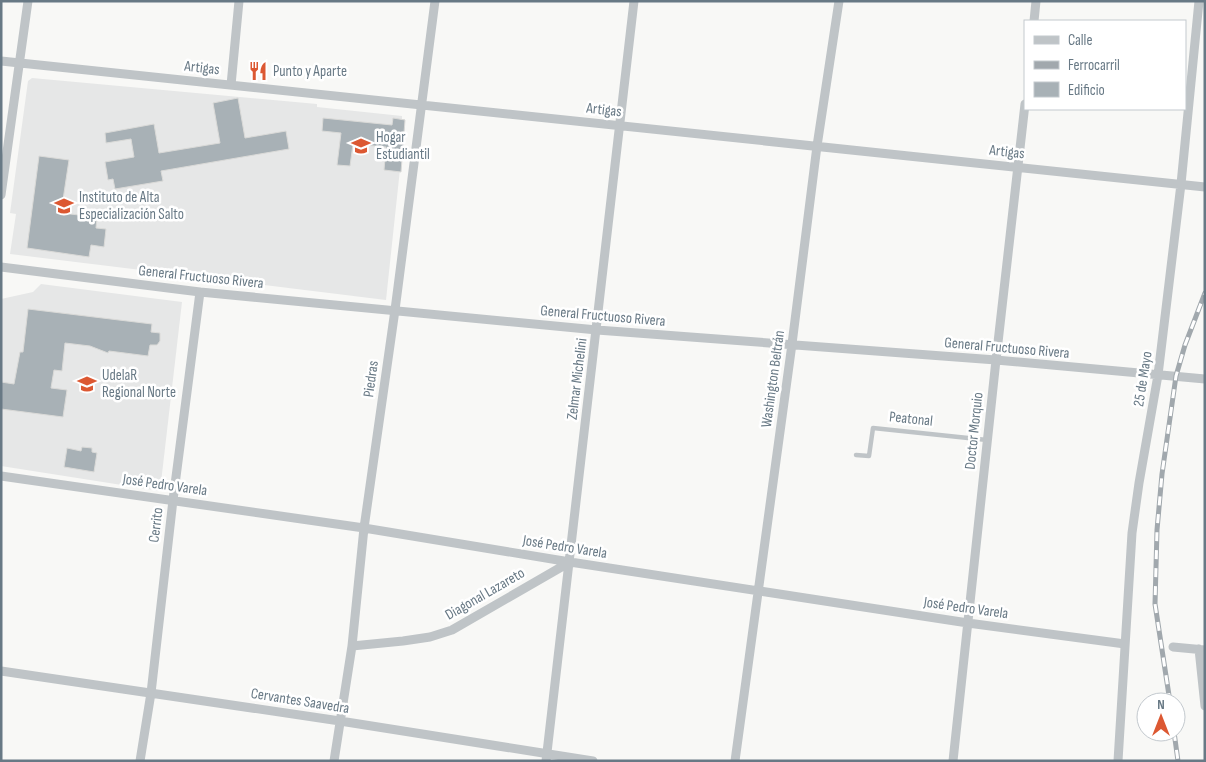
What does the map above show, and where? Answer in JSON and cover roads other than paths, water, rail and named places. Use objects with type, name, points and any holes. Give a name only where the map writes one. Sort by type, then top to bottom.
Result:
[{"type":"street","points":[[1,195],[28,1]]},
{"type":"street","points":[[231,85],[239,1]]},
{"type":"street","name":"Piedras","points":[[334,761],[352,646],[364,528],[395,310],[435,1]]},
{"type":"street","name":"Zelmar Michelini","points":[[546,757],[634,1]]},
{"type":"street","name":"Washington Beltrán","points":[[735,761],[817,146],[839,1]]},
{"type":"street","points":[[1034,20],[1036,1]]},
{"type":"street","name":"25 de Mayo","points":[[1118,761],[1132,533],[1158,375],[1181,184],[1199,1]]},
{"type":"street","name":"Artigas","points":[[1,61],[1205,186]]},
{"type":"street","name":"Doctor Morquio","points":[[953,761],[1024,110]]},
{"type":"street","name":"General Fructuoso Rivera","points":[[1,267],[200,292],[597,330],[996,360],[1205,379]]},
{"type":"street","name":"Cerrito","points":[[140,761],[151,693],[173,500],[200,292]]},
{"type":"street","name":"José Pedro Varela","points":[[1,476],[364,528],[570,562],[968,623],[1125,644]]},
{"type":"street","name":"Diagonal Lazareto","points":[[352,646],[412,640],[452,630],[570,562]]},
{"type":"street","points":[[1172,647],[1202,649],[1205,706]]},
{"type":"street","name":"Cervantes Saavedra","points":[[1,671],[340,721],[546,757],[593,761]]},
{"type":"lane","name":"Peatonal","points":[[856,455],[869,456],[873,428],[987,440]]},
{"type":"railway","points":[[1168,692],[1155,604],[1157,530],[1162,474],[1176,376],[1185,345],[1205,293]]},
{"type":"railway","points":[[1175,742],[1178,761]]},
{"type":"place","name":"Punto y Aparte","points":[[258,71]]},
{"type":"place","name":"Hogar Estudiantil","points":[[361,146]]},
{"type":"place","name":"Instituto de Alta Especialización Salto","points":[[64,206]]},
{"type":"place","name":"UdelaR Regional Norte","points":[[87,384]]}]
